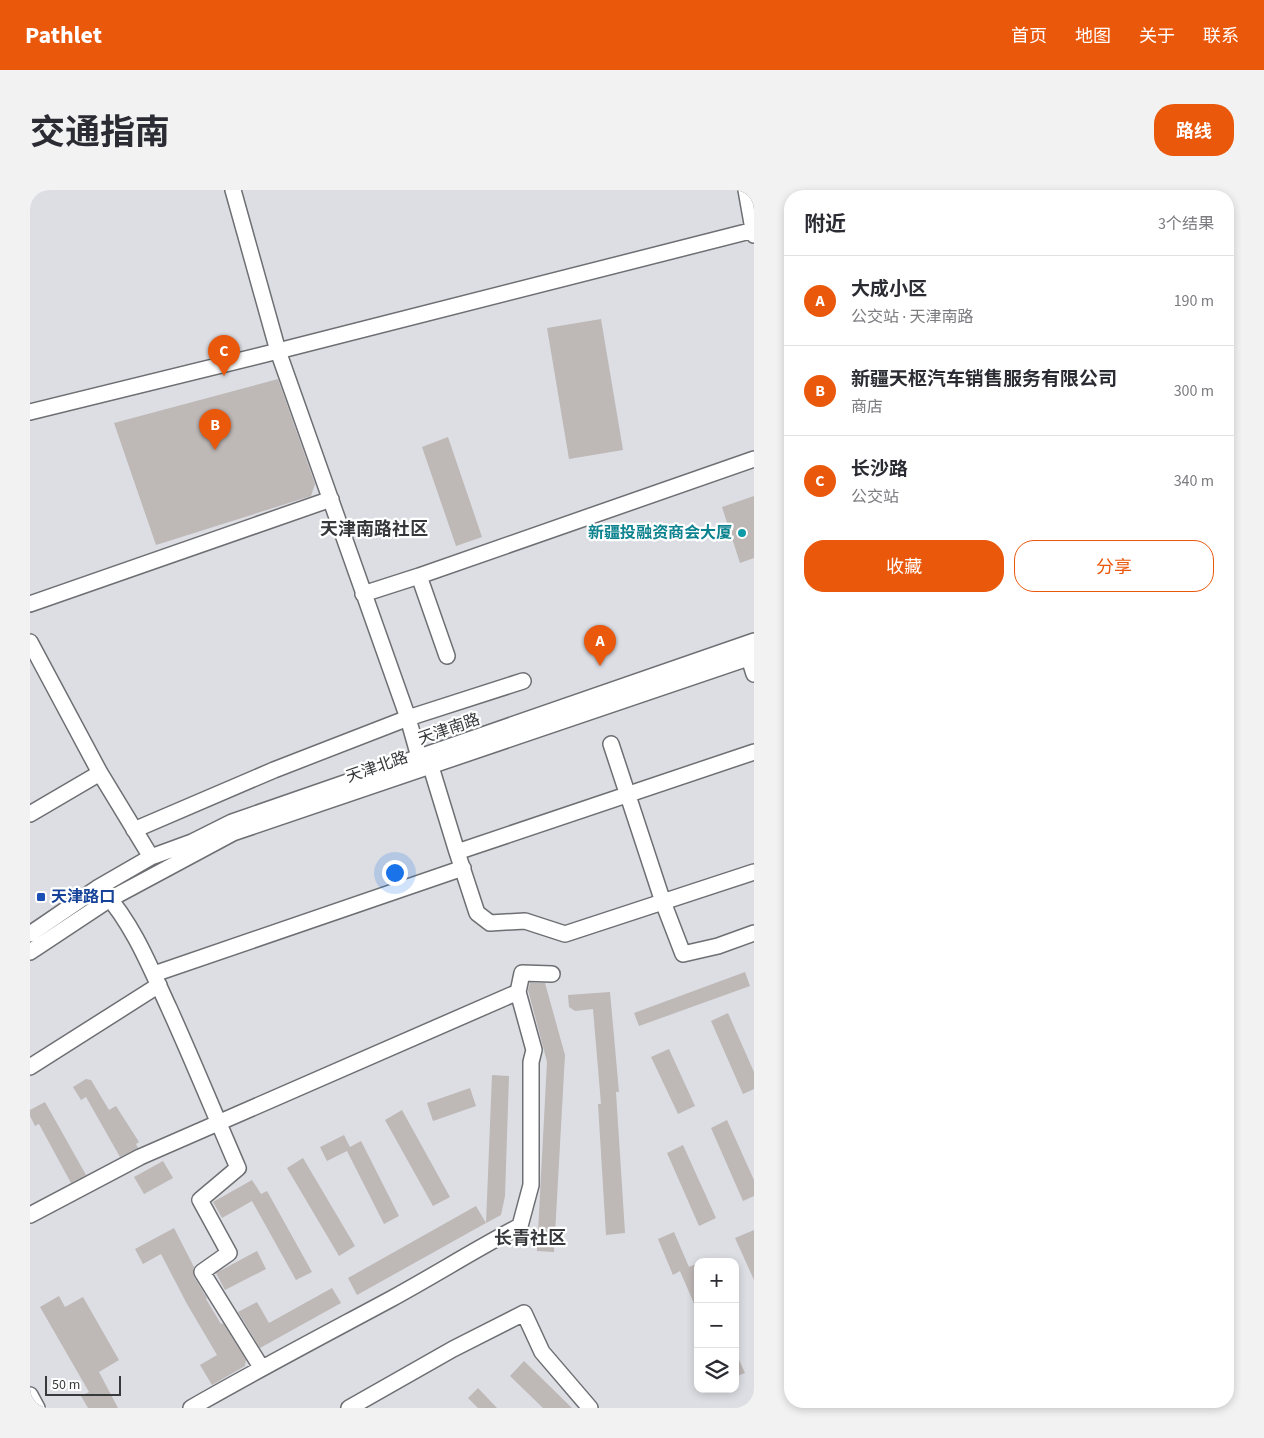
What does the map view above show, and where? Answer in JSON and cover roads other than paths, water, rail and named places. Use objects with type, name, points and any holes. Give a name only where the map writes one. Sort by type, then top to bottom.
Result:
[{"type":"street","points":[[233,190],[278,351],[363,594],[457,852],[477,913],[490,923],[525,921],[565,934],[754,872]]},
{"type":"street","points":[[30,412],[754,232],[746,190]]},
{"type":"street","points":[[363,594],[754,458]]},
{"type":"street","points":[[30,604],[331,500]]},
{"type":"street","points":[[419,576],[447,656]]},
{"type":"street","name":"天津南路","points":[[30,934],[99,887],[151,857],[192,842],[232,822],[425,762],[713,662],[754,641]]},
{"type":"street","points":[[30,642],[100,773],[151,857]]},
{"type":"street","points":[[713,662],[751,657],[754,674]]},
{"type":"street","points":[[134,830],[274,770],[408,718],[523,681]]},
{"type":"street","points":[[611,744],[683,954],[718,946],[754,933]]},
{"type":"street","points":[[457,852],[754,752]]},
{"type":"street","name":"天津北路","points":[[30,952],[110,899],[233,833],[425,762]]},
{"type":"street","points":[[30,814],[100,773]]},
{"type":"street","points":[[30,1067],[156,980],[462,868]]},
{"type":"street","points":[[99,887],[110,899],[138,939],[238,1168],[200,1200],[229,1253],[202,1272],[261,1367]]},
{"type":"street","points":[[191,1408],[261,1367],[393,1298],[520,1226],[531,1185],[531,1062],[534,1050],[518,992],[522,973],[552,974]]},
{"type":"street","points":[[30,1215],[140,1157],[518,992]]},
{"type":"street","points":[[349,1408],[453,1349],[524,1313],[542,1352],[590,1408]]},
{"type":"street","points":[[30,1395],[37,1408]]},
{"type":"place","name":"长沙路","points":[[224,376]]},
{"type":"place","name":"新疆天枢汽车销售服务有限公司","points":[[215,450]]},
{"type":"place","name":"新疆投融资商会大厦","points":[[742,533]]},
{"type":"place","name":"大成小区","points":[[600,666]]},
{"type":"place","name":"天津路口","points":[[41,897]]},
{"type":"district","name":"天津南路社区","points":[[374,529]]},
{"type":"district","name":"长青社区","points":[[530,1238]]}]
